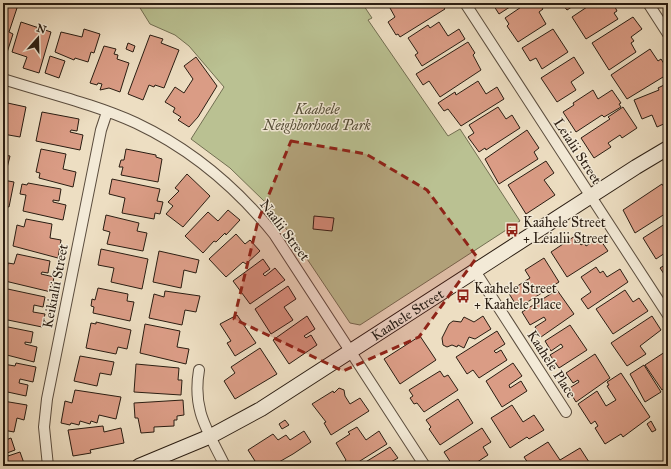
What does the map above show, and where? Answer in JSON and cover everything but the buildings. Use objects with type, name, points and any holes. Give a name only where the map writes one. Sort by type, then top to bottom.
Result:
[{"type":"street","name":"Leialii Street","points":[[465,3],[668,315]]},
{"type":"street","points":[[648,3],[668,34]]},
{"type":"street","name":"Naalii Street","points":[[3,80],[107,112],[134,123],[182,148],[232,188],[257,213],[274,234],[425,466]]},
{"type":"street","name":"Keikialii Street","points":[[48,466],[44,427],[47,400],[101,130],[107,112]]},
{"type":"street","name":"Kaahele Street","points":[[139,466],[211,436],[261,409],[636,166],[668,148]]},
{"type":"street","name":"Kaahele Place","points":[[475,271],[566,412]]},
{"type":"street","points":[[199,370],[197,391],[198,407],[225,466]]},
{"type":"highlighted area","points":[[291,141],[366,154],[427,190],[477,257],[419,337],[343,371],[234,319],[258,221]]},
{"type":"green space","name":"Kaahele Neighborhood Park","points":[[137,3],[362,3],[372,18],[368,20],[448,136],[460,129],[520,221],[360,325],[350,323],[291,235],[264,201],[230,168],[191,139],[224,87],[189,46],[175,35],[150,24]]},
{"type":"place","name":"Kaahele Street + Leialii Street","points":[[512,230]]},
{"type":"place","name":"Kaahele Street + Kaahele Place","points":[[463,296]]}]
